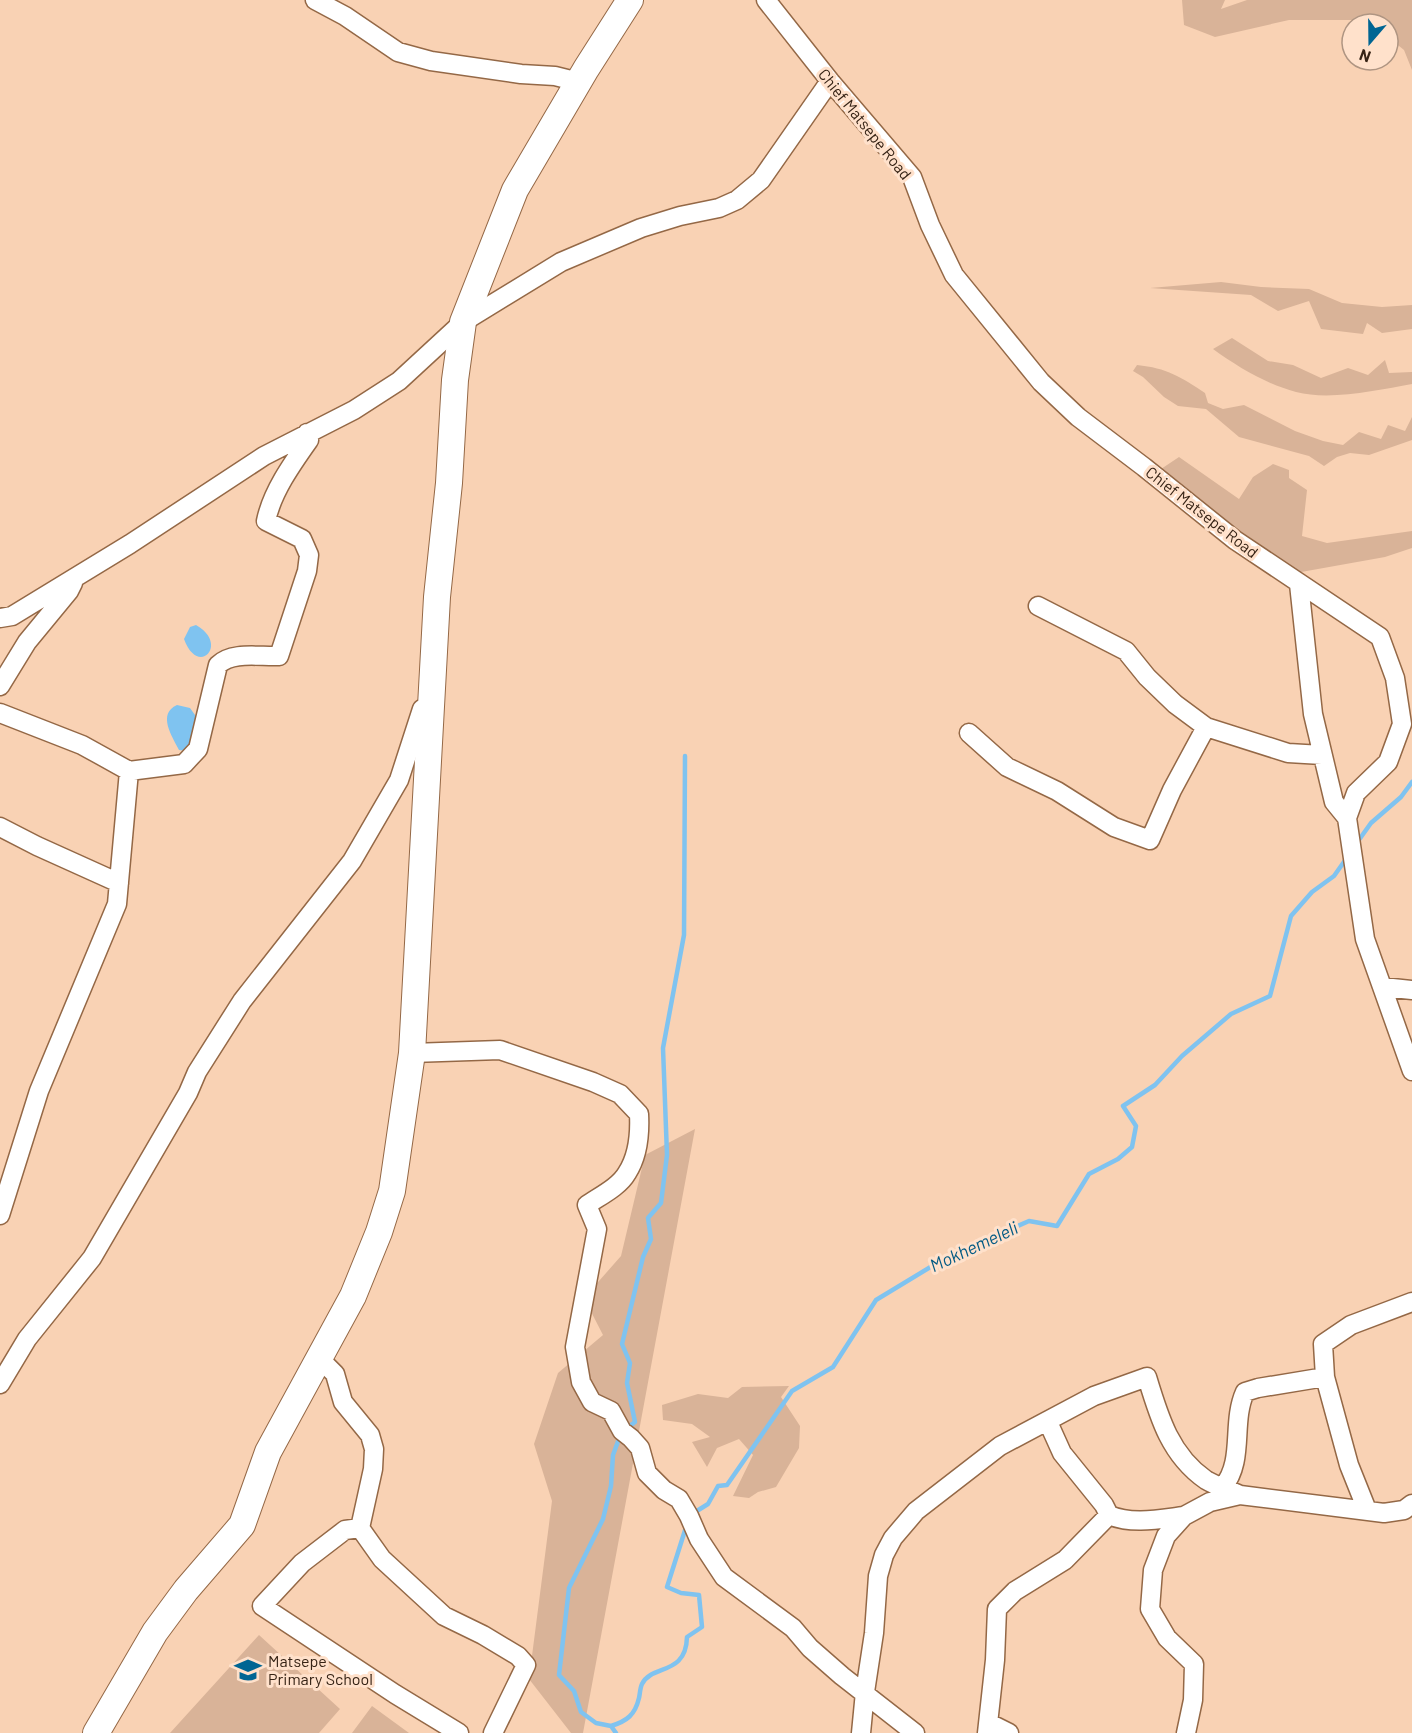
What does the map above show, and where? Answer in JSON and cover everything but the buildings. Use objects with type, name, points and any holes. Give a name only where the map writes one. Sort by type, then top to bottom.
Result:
[{"type":"street","points":[[315,0],[345,16],[398,52],[432,61],[521,74],[555,76],[579,82]]},
{"type":"street","points":[[96,1733],[155,1632],[186,1590],[242,1525],[268,1452],[353,1296],[379,1232],[392,1191],[412,1053],[437,597],[449,483],[455,380],[463,322],[515,190],[630,0]]},
{"type":"street","name":"Chief Matsepe Road","points":[[766,0],[830,81],[912,177],[930,225],[954,275],[1041,382],[1078,417],[1234,540],[1380,638],[1395,678],[1402,724],[1388,762],[1356,794],[1347,818]]},
{"type":"street","points":[[0,618],[12,616],[76,577],[264,456],[354,410],[399,381],[463,322],[561,262],[640,228],[680,216],[719,208],[738,200],[761,180],[830,81]]},
{"type":"street","points":[[0,714],[82,745],[129,771],[184,764],[190,759],[198,749],[218,665],[223,660],[233,657],[279,656],[307,571],[309,555],[302,538],[266,521],[268,509],[279,488],[309,440],[308,433]]},
{"type":"street","points":[[0,687],[5,675],[27,642],[69,591],[76,577]]},
{"type":"street","points":[[1299,584],[1313,714],[1322,754],[1334,801],[1347,818],[1365,939],[1412,1071]]},
{"type":"street","points":[[1038,606],[1126,651],[1147,677],[1175,704],[1206,726],[1288,753],[1322,754]]},
{"type":"street","points":[[0,1384],[27,1339],[92,1258],[188,1093],[197,1072],[242,1001],[352,861],[399,780],[422,709],[432,706]]},
{"type":"street","points":[[969,733],[1007,767],[1056,792],[1114,827],[1150,840],[1172,790],[1206,726]]},
{"type":"street","points":[[0,1215],[39,1091],[117,904],[129,771]]},
{"type":"street","points":[[0,827],[119,883]]},
{"type":"street","points":[[1383,987],[1412,990]]},
{"type":"street","points":[[412,1053],[500,1050],[593,1082],[620,1094],[639,1114],[640,1131],[627,1174],[587,1205],[597,1229],[575,1347],[581,1382],[592,1402],[611,1411],[622,1431],[640,1448],[647,1473],[664,1490],[679,1499],[699,1539],[724,1577],[793,1628],[810,1648],[834,1669],[915,1733]]},
{"type":"street","points":[[1368,1510],[1349,1465],[1325,1377],[1323,1344],[1352,1325],[1412,1302]]},
{"type":"street","points":[[319,1358],[335,1374],[343,1402],[370,1435],[374,1449],[373,1469],[360,1528]]},
{"type":"street","points":[[861,1733],[874,1633],[878,1576],[884,1555],[893,1538],[916,1511],[1000,1446],[1094,1395],[1147,1377],[1170,1442],[1183,1460],[1207,1480],[1240,1495],[1384,1513],[1404,1510],[1412,1504]]},
{"type":"street","points":[[1223,1487],[1231,1478],[1236,1463],[1238,1418],[1245,1392],[1325,1377]]},
{"type":"street","points":[[1048,1422],[1062,1453],[1104,1505],[1109,1515],[1118,1519],[1149,1520],[1184,1516]]},
{"type":"street","points":[[1186,1733],[1193,1700],[1194,1664],[1167,1638],[1150,1610],[1154,1570],[1166,1536],[1184,1516],[1210,1502],[1240,1495]]},
{"type":"street","points":[[1009,1733],[988,1728],[995,1660],[997,1609],[1015,1591],[1065,1560],[1109,1515]]},
{"type":"street","points":[[360,1528],[345,1530],[302,1563],[262,1606],[395,1694],[459,1733]]},
{"type":"street","points":[[360,1528],[382,1559],[444,1616],[483,1635],[518,1656],[526,1665],[492,1733]]},
{"type":"shaded area","points":[[1182,0],[1225,0],[1221,9],[1247,0],[1412,0],[1412,70],[1404,50],[1400,47],[1400,12],[1340,12],[1340,20],[1289,20],[1215,37],[1184,25]]},
{"type":"shaded area","points":[[1221,282],[1261,287],[1309,289],[1342,303],[1382,307],[1412,305],[1412,329],[1382,333],[1367,323],[1363,334],[1321,329],[1309,301],[1278,311],[1251,295],[1150,288]]},
{"type":"shaded area","points":[[1232,338],[1268,361],[1293,365],[1321,378],[1348,368],[1368,375],[1385,360],[1389,373],[1412,372],[1412,384],[1339,395],[1296,392],[1253,374],[1213,349]]},
{"type":"shaded area","points":[[1137,365],[1157,368],[1181,378],[1205,393],[1208,403],[1223,409],[1244,405],[1295,431],[1323,441],[1343,445],[1359,432],[1381,439],[1388,425],[1405,431],[1412,417],[1412,440],[1369,455],[1350,453],[1337,457],[1324,466],[1309,456],[1239,437],[1206,409],[1178,406],[1133,371]]},
{"type":"shaded area","points":[[1179,457],[1239,499],[1253,477],[1273,464],[1289,470],[1289,478],[1307,490],[1302,536],[1327,543],[1412,531],[1412,548],[1385,557],[1290,574],[1229,529],[1161,469]]},
{"type":"shaded area","points":[[695,1129],[583,1733],[571,1733],[529,1679],[552,1501],[534,1444],[558,1373],[603,1335],[584,1298],[621,1256],[645,1155]]},
{"type":"shaded area","points":[[789,1386],[781,1397],[800,1426],[799,1448],[776,1487],[758,1492],[749,1498],[733,1496],[753,1455],[739,1439],[717,1448],[707,1467],[692,1442],[710,1437],[692,1424],[663,1420],[662,1405],[698,1394],[728,1398],[742,1387]]},
{"type":"shaded area","points":[[259,1635],[340,1709],[319,1733],[170,1733]]},
{"type":"shaded area","points":[[372,1706],[409,1733],[352,1733]]},
{"type":"water","points":[[196,625],[206,633],[210,641],[211,648],[203,657],[197,656],[190,650],[184,639],[190,627]]},
{"type":"water","points":[[177,705],[190,708],[197,722],[193,743],[186,751],[179,750],[168,726],[168,714]]},
{"type":"waterway","points":[[627,1428],[635,1422],[627,1383],[630,1363],[622,1344],[643,1257],[651,1239],[648,1218],[661,1203],[667,1155],[663,1048],[684,935],[685,756]]},
{"type":"waterway","name":"Mokhemeleli","points":[[1356,844],[1371,823],[1401,797],[1412,782]]},
{"type":"waterway","name":"Mokhemeleli","points":[[692,1514],[708,1504],[718,1486],[727,1485],[792,1391],[833,1367],[876,1300],[947,1257],[1029,1221],[1057,1226],[1089,1174],[1118,1159],[1132,1147],[1136,1126],[1123,1106],[1155,1085],[1182,1056],[1231,1014],[1270,996],[1291,916],[1312,892],[1334,876],[1346,859]]},
{"type":"waterway","points":[[611,1726],[596,1723],[581,1712],[574,1691],[559,1675],[569,1588],[603,1519],[611,1486],[613,1455],[620,1436]]},
{"type":"waterway","name":"Mokhemeleli","points":[[616,1733],[611,1726],[622,1722],[633,1713],[641,1686],[647,1678],[675,1664],[681,1658],[687,1637],[702,1627],[699,1595],[681,1593],[667,1587],[687,1524]]},
{"type":"place","name":"Matsepe Primary School","points":[[248,1670]]}]
